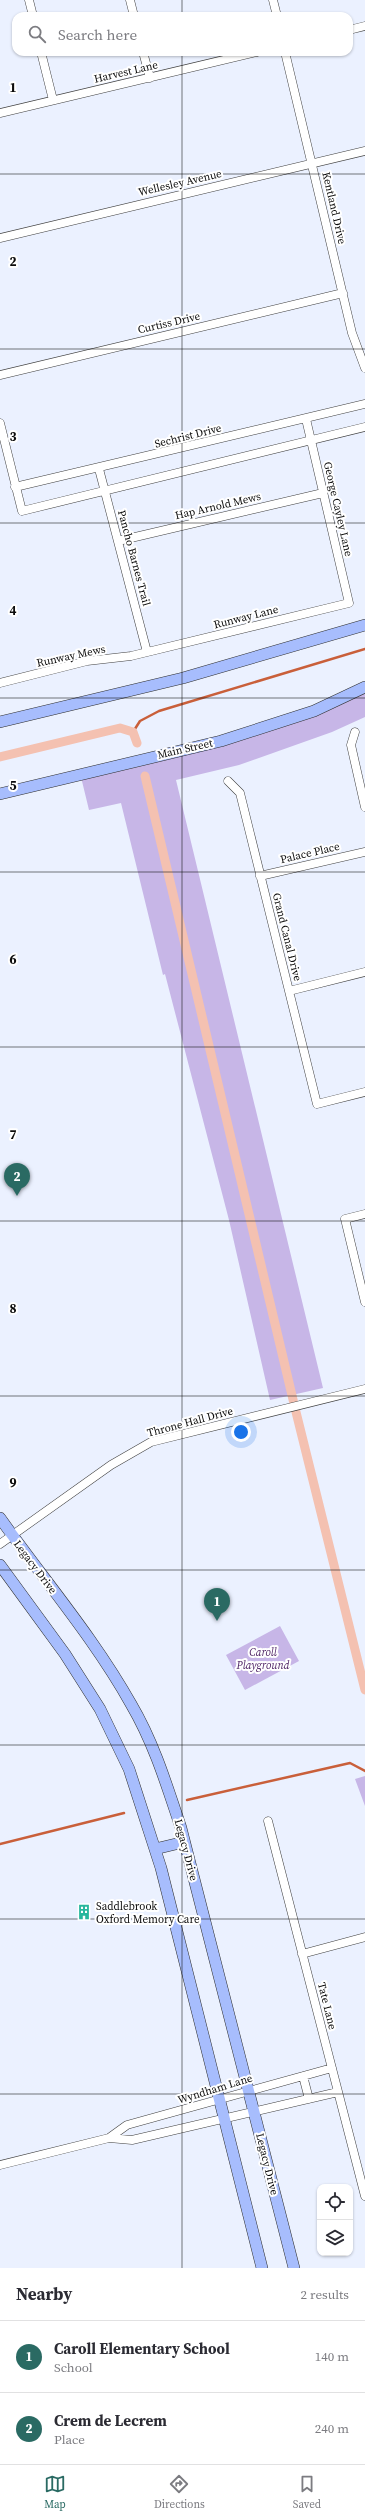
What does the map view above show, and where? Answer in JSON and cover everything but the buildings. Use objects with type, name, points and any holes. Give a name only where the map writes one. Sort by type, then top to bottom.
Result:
[{"type":"main road","points":[[0,722],[183,678],[365,625]]},
{"type":"main road","name":"Main Street","points":[[0,794],[221,741],[314,711],[365,687]]},
{"type":"main road","name":"Legacy Drive","points":[[0,1518],[100,1654],[132,1706],[166,1784],[184,1842],[294,2268]]},
{"type":"main road","points":[[0,1565],[65,1654],[100,1709],[130,1769],[155,1849],[262,2268]]},
{"type":"main road","points":[[155,1849],[184,1842]]},
{"type":"street","points":[[29,0],[32,12]]},
{"type":"street","points":[[130,0],[133,12]]},
{"type":"street","points":[[273,0],[275,12]]},
{"type":"street","points":[[353,29],[365,26]]},
{"type":"street","points":[[42,56],[53,100]]},
{"type":"street","points":[[144,56],[150,78]]},
{"type":"street","name":"Harvest Lane","points":[[0,113],[241,56]]},
{"type":"street","name":"Kentland Drive","points":[[286,56],[354,341],[365,368]]},
{"type":"street","name":"Wellesley Avenue","points":[[0,238],[365,151]]},
{"type":"street","name":"Curtiss Drive","points":[[0,375],[342,293]]},
{"type":"street","name":"Sechrist Drive","points":[[15,487],[99,469],[365,404]]},
{"type":"street","name":"George Cayley Lane","points":[[306,419],[349,603]]},
{"type":"street","points":[[0,423],[22,511],[365,427]]},
{"type":"street","name":"Pancho Barnes Trail","points":[[99,469],[147,652]]},
{"type":"street","name":"Hap Arnold Mews","points":[[118,540],[323,493]]},
{"type":"street","name":"Runway Lane","points":[[147,652],[349,603]]},
{"type":"street","name":"Runway Mews","points":[[0,683],[87,661],[147,652]]},
{"type":"street","points":[[355,732],[351,745],[365,807]]},
{"type":"street","name":"Grand Canal Drive","points":[[228,781],[240,793],[317,1104],[365,1092]]},
{"type":"street","name":"Palace Place","points":[[260,876],[365,852]]},
{"type":"street","points":[[289,990],[365,972]]},
{"type":"street","points":[[365,1214],[345,1219],[365,1302]]},
{"type":"street","name":"Throne Hall Drive","points":[[0,1544],[111,1465],[151,1442],[365,1389]]},
{"type":"street","name":"Tate Lane","points":[[268,1821],[365,2196]]},
{"type":"street","points":[[302,1954],[365,1937]]},
{"type":"street","name":"Wyndham Lane","points":[[109,2138],[127,2125],[220,2100],[248,2090],[332,2068]]},
{"type":"street","points":[[303,2076],[309,2099]]},
{"type":"street","name":"Wyndham Lane","points":[[0,2165],[109,2138],[132,2140],[338,2092]]},
{"type":"green space","points":[[365,691],[365,717],[332,732],[239,765],[176,780],[323,1388],[270,1400],[229,1220],[165,974],[163,975],[121,803],[89,810],[81,777],[189,753]]},
{"type":"green space","name":"Caroll Playground","points":[[280,1626],[299,1661],[245,1690],[226,1655]]},
{"type":"green space","points":[[365,1776],[365,1806],[355,1779]]},
{"type":"waterway","points":[[133,732],[140,721],[159,711],[365,649]]},
{"type":"waterway","points":[[0,757],[120,728],[133,732],[137,743]]},
{"type":"waterway","points":[[145,776],[295,1408],[365,1690]]},
{"type":"waterway","points":[[187,1800],[350,1763],[365,1771]]},
{"type":"waterway","points":[[0,1844],[124,1813]]},
{"type":"place","name":"Crem de Lecrem","points":[[17,1196]]},
{"type":"place","name":"Caroll Elementary School","points":[[217,1621]]},
{"type":"place","name":"Saddlebrook Oxford Memory Care","points":[[84,1912]]}]
